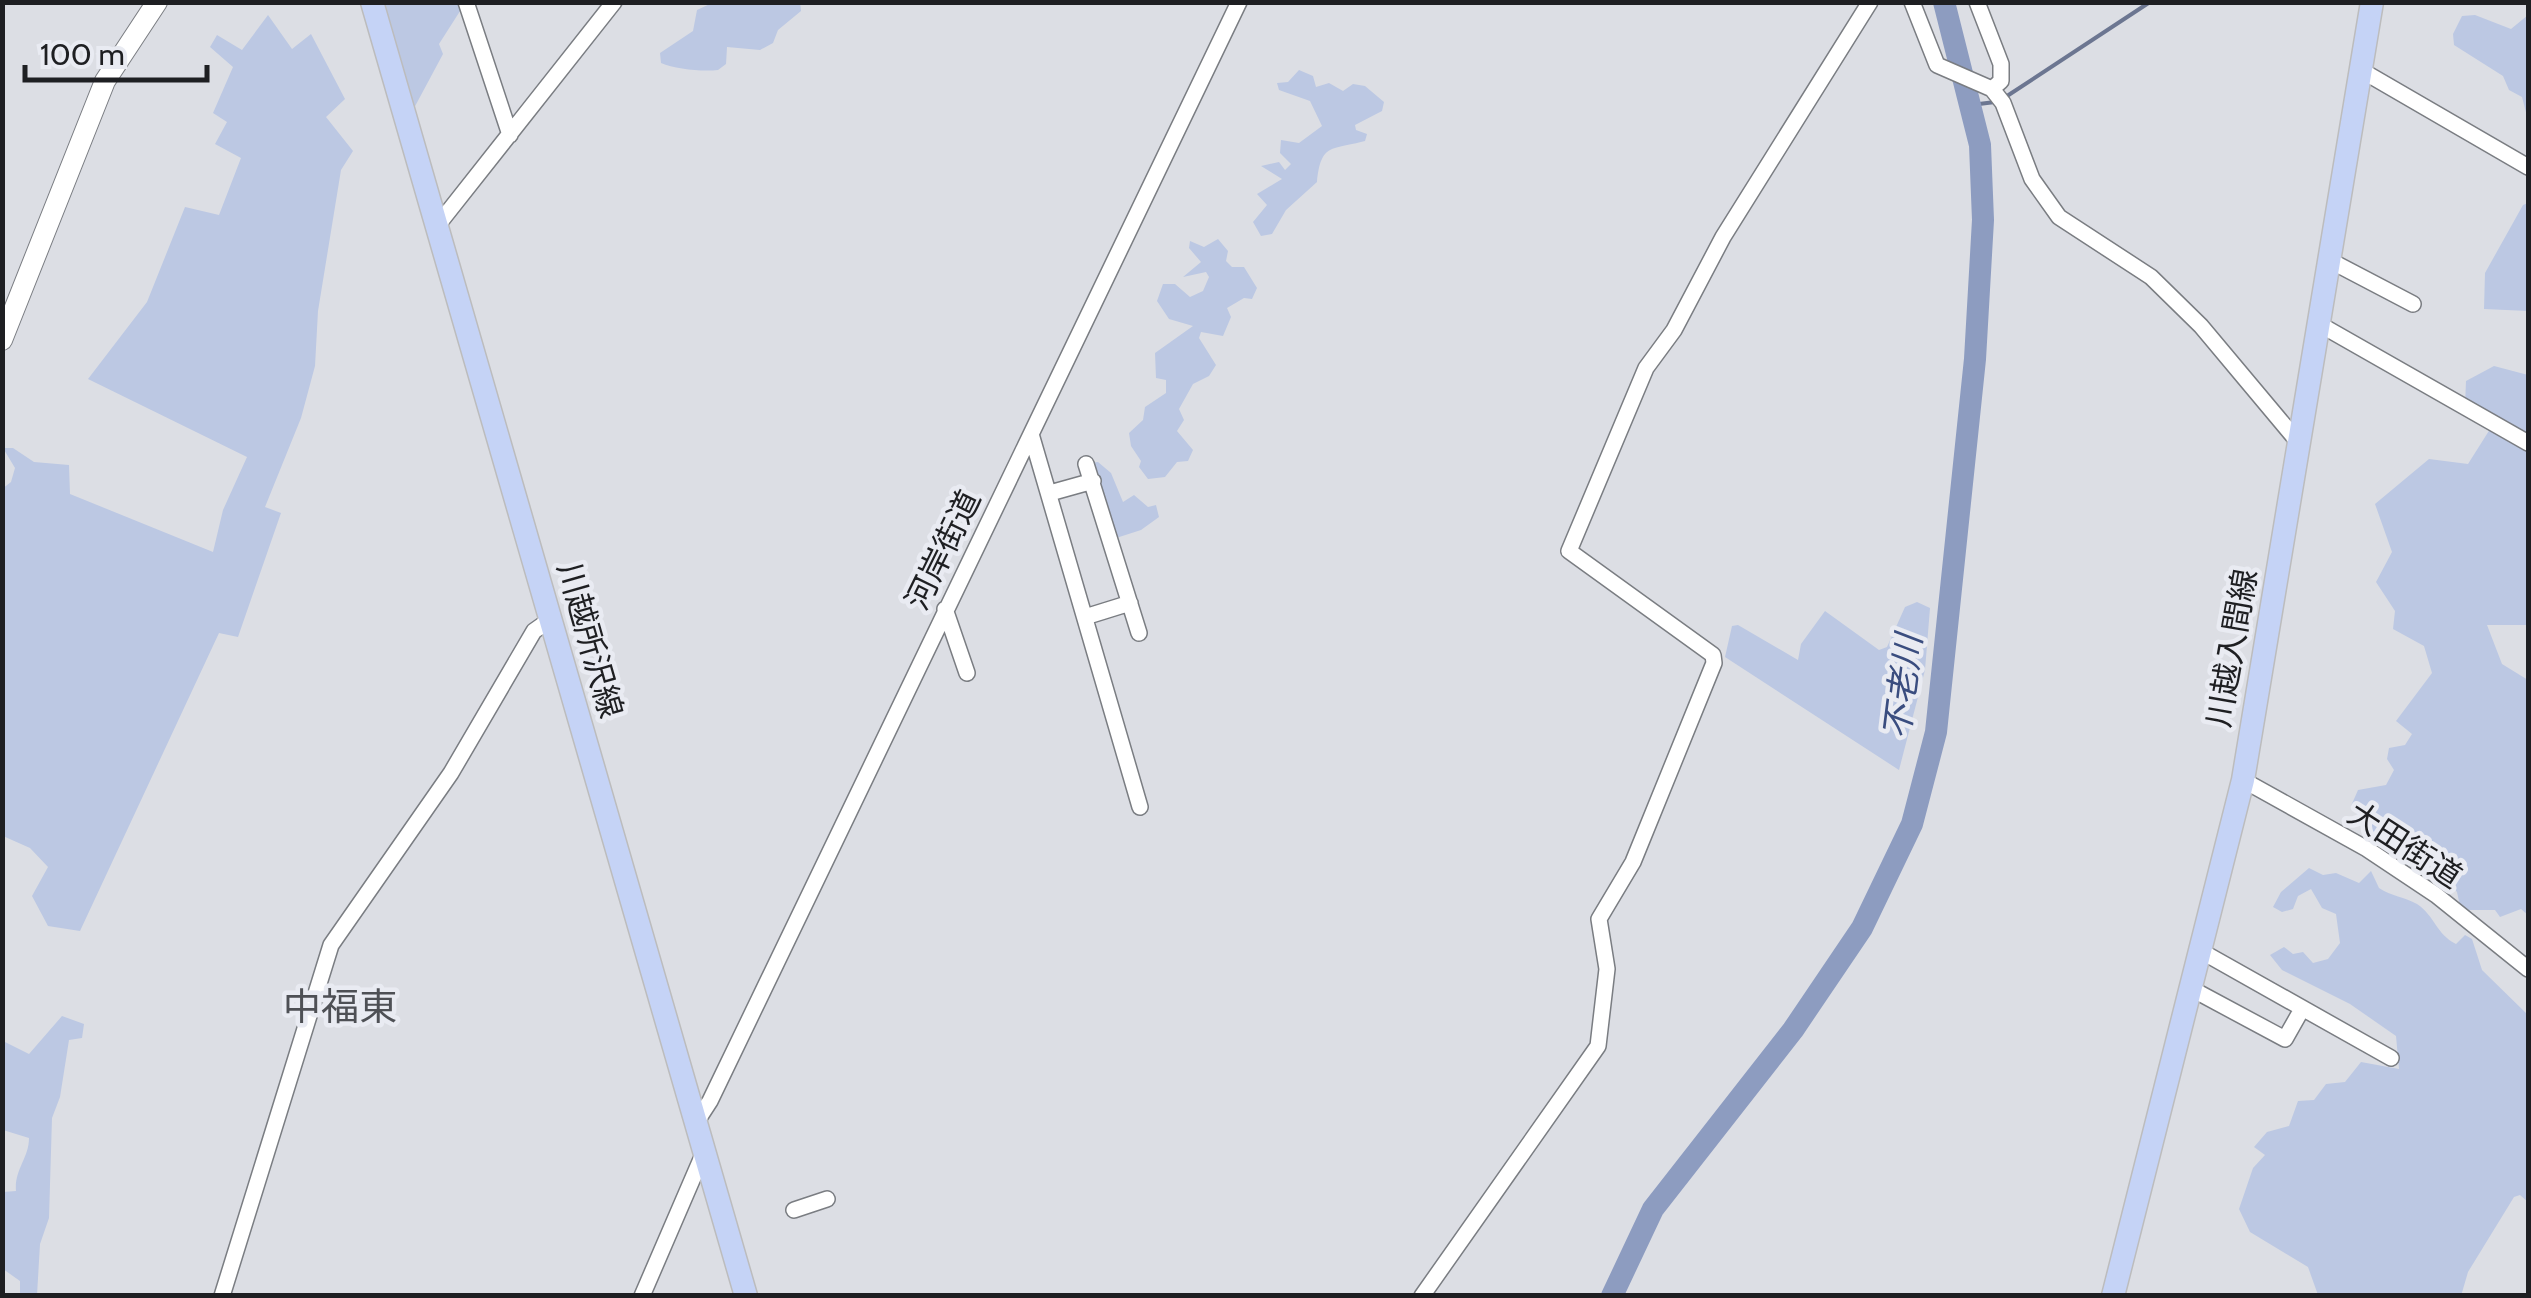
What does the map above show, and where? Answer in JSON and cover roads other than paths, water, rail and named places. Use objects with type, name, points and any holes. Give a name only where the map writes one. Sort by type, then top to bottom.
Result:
[{"type":"main road","name":"川越所沢線","points":[[372,2],[746,1296]]},
{"type":"main road","name":"川越入間線","points":[[2113,1296],[2243,780],[2372,2]]},
{"type":"street","points":[[2,340],[105,81],[158,2]]},
{"type":"street","points":[[466,2],[510,134]]},
{"type":"street","points":[[437,226],[614,2]]},
{"type":"street","name":"河岸街道","points":[[696,1121],[710,1102],[1238,2]]},
{"type":"street","points":[[1422,1296],[1598,1046],[1606,969],[1599,919],[1633,862],[1714,663],[1713,655],[1569,551],[1646,368],[1674,330],[1723,237],[1870,2]]},
{"type":"street","points":[[1912,2],[1938,64],[1992,89],[2003,104],[2032,179],[2059,217],[2151,277],[2201,326],[2300,444]]},
{"type":"street","points":[[1977,2],[2001,64],[2001,82],[1992,89]]},
{"type":"street","points":[[2359,69],[2528,167]]},
{"type":"street","points":[[2329,260],[2413,304]]},
{"type":"street","points":[[2319,324],[2528,444]]},
{"type":"street","points":[[1031,434],[1140,807]]},
{"type":"street","points":[[1086,464],[1140,634]]},
{"type":"street","points":[[1050,493],[1093,481]]},
{"type":"street","points":[[1086,617],[1130,603]]},
{"type":"street","points":[[946,609],[967,673]]},
{"type":"street","points":[[222,1296],[331,945],[451,773],[534,631],[551,619]]},
{"type":"street","name":"大田街道","points":[[2243,780],[2367,849],[2436,895],[2528,969]]},
{"type":"street","points":[[2199,950],[2390,1058]]},
{"type":"street","points":[[2190,988],[2285,1039],[2302,1008]]},
{"type":"street","points":[[642,1296],[705,1150]]},
{"type":"street","points":[[794,1210],[827,1199]]},
{"type":"waterway","name":"不老川","points":[[1612,1296],[1653,1209],[1793,1030],[1862,928],[1912,824],[1936,732],[1975,359],[1983,220],[1980,145],[1944,2]]},
{"type":"waterway","points":[[2004,98],[2150,2]]},
{"type":"waterway","points":[[1971,105],[1995,102]]},
{"type":"district","name":"中福東","points":[[340,1007]]}]
